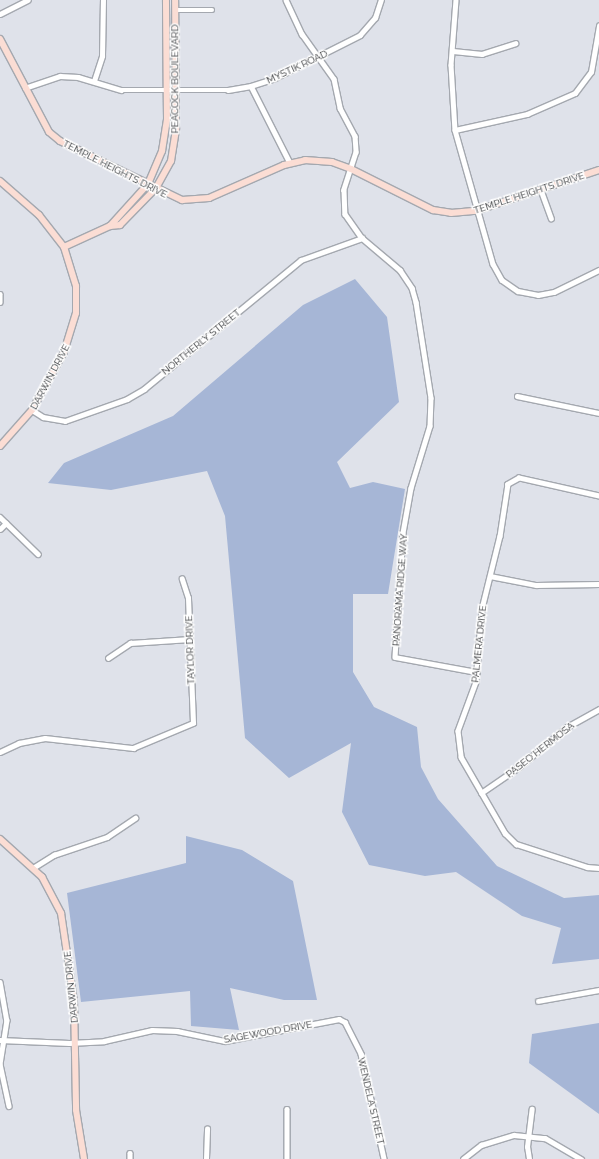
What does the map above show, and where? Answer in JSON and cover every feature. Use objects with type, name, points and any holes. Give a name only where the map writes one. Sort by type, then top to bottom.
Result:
[{"type":"street","points":[[0,14],[28,0]]},
{"type":"street","points":[[94,81],[102,56],[103,0]]},
{"type":"street","name":"PEACOCK BOULEVARD","points":[[110,226],[148,184],[162,151],[166,89],[166,0]]},
{"type":"street","name":"PEACOCK BOULEVARD","points":[[64,247],[110,226],[120,225],[156,188],[171,161],[176,128],[175,0]]},
{"type":"street","points":[[286,0],[302,34],[334,79],[340,108],[355,136],[356,152],[344,190],[345,214],[362,238]]},
{"type":"street","name":"MYSTIK ROAD","points":[[25,88],[60,76],[94,81],[121,90],[176,88],[228,90],[251,86],[318,57],[360,35],[375,18],[381,0]]},
{"type":"street","points":[[456,0],[451,92],[455,130],[476,211],[493,264],[502,280],[518,291],[545,294],[599,270]]},
{"type":"street","points":[[175,10],[212,10]]},
{"type":"street","points":[[455,130],[527,114],[576,93],[591,72],[599,26]]},
{"type":"street","name":"TEMPLE HEIGHTS DRIVE","points":[[0,39],[44,124],[60,141],[182,200],[198,201],[290,163],[305,160],[332,162],[351,169],[432,210],[451,213],[476,211],[599,170]]},
{"type":"street","points":[[453,50],[482,54],[515,43]]},
{"type":"street","points":[[251,86],[290,163]]},
{"type":"street","name":"DARWIN DRIVE","points":[[0,181],[39,215],[64,247],[76,286],[76,313],[64,352],[32,410],[0,446]]},
{"type":"street","points":[[541,190],[551,218]]},
{"type":"street","name":"NORTHERLY STREET","points":[[32,410],[43,417],[65,421],[127,399],[144,389],[301,260],[362,238]]},
{"type":"street","name":"PANORAMA RIDGE WAY","points":[[362,238],[400,270],[416,302],[431,398],[430,426],[411,488],[403,533],[395,657],[478,672]]},
{"type":"street","points":[[0,294],[0,302]]},
{"type":"street","points":[[517,396],[599,413]]},
{"type":"street","name":"PALMERA DRIVE","points":[[599,496],[519,478],[511,480],[508,484],[482,610],[478,672],[458,731],[461,757],[505,833],[516,844],[587,867],[599,868]]},
{"type":"street","points":[[0,517],[38,554]]},
{"type":"street","points":[[0,529],[6,523]]},
{"type":"street","points":[[490,576],[536,585],[599,584]]},
{"type":"street","name":"TAYLOR DRIVE","points":[[0,752],[19,743],[45,738],[134,748],[193,723],[188,598],[182,579]]},
{"type":"street","points":[[108,658],[130,643],[190,639]]},
{"type":"street","name":"PASEO HERMOSA","points":[[481,793],[519,767],[567,727],[599,709]]},
{"type":"street","points":[[33,868],[54,855],[107,837],[135,818]]},
{"type":"street","name":"DARWIN DRIVE","points":[[0,839],[33,868],[54,894],[63,921],[76,1043],[76,1110],[84,1159]]},
{"type":"street","points":[[0,982],[7,1020],[2,1041],[0,1064],[9,1106]]},
{"type":"street","points":[[538,1001],[599,990]]},
{"type":"street","name":"SAGEWOOD DRIVE","points":[[2,1041],[76,1043],[104,1041],[152,1030],[177,1031],[225,1041],[339,1019],[345,1022]]},
{"type":"street","name":"WENDELA STREET","points":[[345,1022],[361,1054],[384,1159]]},
{"type":"street","points":[[529,1159],[528,1135],[532,1108]]},
{"type":"street","points":[[287,1109],[287,1159]]},
{"type":"street","points":[[206,1159],[207,1129]]},
{"type":"street","points":[[463,1159],[481,1145],[496,1138],[528,1135],[558,1143],[581,1159]]},
{"type":"street","points":[[130,1153],[130,1159]]},
{"type":"shaded area","points":[[355,279],[387,317],[399,402],[337,462],[350,488],[373,482],[405,489],[388,594],[353,594],[353,672],[374,707],[417,727],[421,767],[438,799],[497,866],[564,898],[599,895],[599,959],[552,964],[561,928],[522,916],[456,872],[425,876],[369,865],[342,812],[351,743],[289,778],[245,738],[225,516],[207,471],[111,490],[48,483],[64,463],[173,416],[303,305]]},
{"type":"shaded area","points":[[186,836],[242,850],[293,881],[317,1000],[284,1000],[230,988],[239,1030],[191,1026],[190,991],[81,1002],[67,893],[186,863]]},
{"type":"shaded area","points":[[599,1023],[599,1114],[529,1063],[532,1034]]}]
